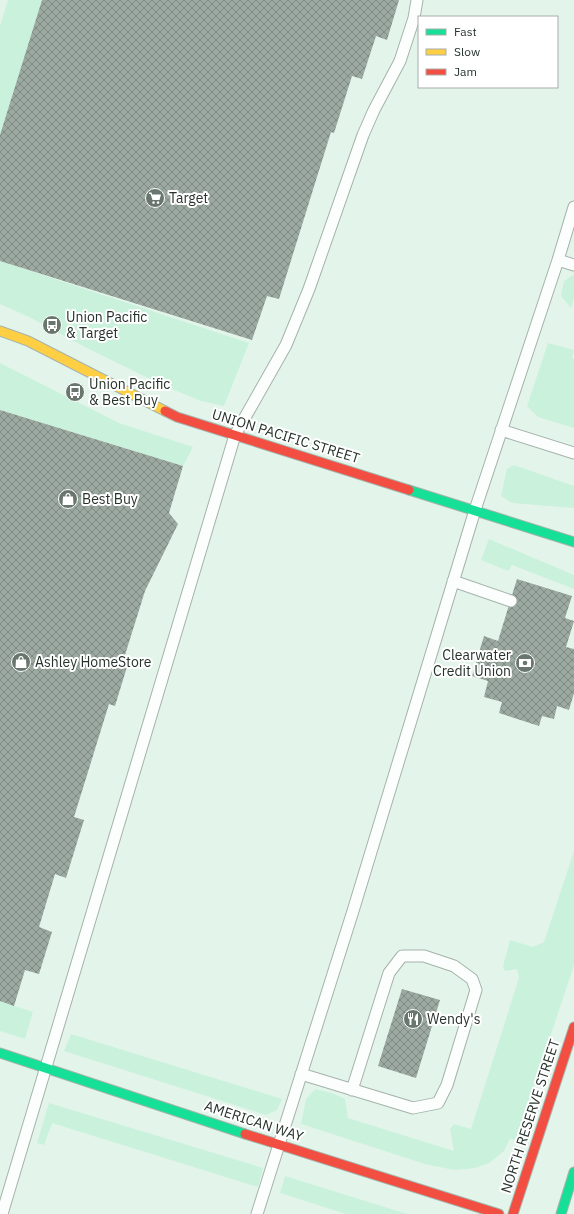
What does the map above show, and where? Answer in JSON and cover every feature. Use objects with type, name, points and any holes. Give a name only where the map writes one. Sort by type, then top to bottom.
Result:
[{"type":"main road","name":"UNION PACIFIC STREET","points":[[0,331],[28,341],[177,417],[574,542]]},
{"type":"main road","name":"NORTH RESERVE STREET","points":[[513,1214],[574,1026]]},
{"type":"main road","name":"AMERICAN WAY","points":[[0,1053],[279,1145],[499,1214]]},
{"type":"main road","points":[[561,1214],[574,1172]]},
{"type":"lane","points":[[2,1214],[235,436],[286,345],[309,289],[363,135],[374,110],[400,61],[414,18],[417,0]]},
{"type":"lane","points":[[257,1214],[475,510],[558,260],[574,207]]},
{"type":"lane","points":[[558,260],[574,265]]},
{"type":"lane","points":[[501,430],[574,453]]},
{"type":"lane","points":[[453,581],[511,601]]},
{"type":"lane","points":[[301,1074],[352,1090],[414,1108],[438,1103],[447,1085],[476,990],[472,979],[454,966],[424,956],[402,956],[389,973],[352,1090]]},
{"type":"green space","points":[[8,0],[42,0],[0,135],[0,26]]},
{"type":"green space","points":[[0,261],[249,343],[224,406],[201,401],[162,385],[85,347],[29,317],[0,304]]},
{"type":"green space","points":[[573,275],[574,298],[571,308],[561,296],[564,281]]},
{"type":"green space","points":[[548,343],[574,350],[572,358],[574,359],[574,428],[538,417],[527,406]]},
{"type":"green space","points":[[0,363],[119,423],[193,447],[183,466],[0,410]]},
{"type":"green space","points":[[514,465],[574,486],[574,508],[512,503],[501,496],[507,469]]},
{"type":"green space","points":[[489,539],[574,575],[574,589],[512,565],[508,571],[481,560]]},
{"type":"green space","points":[[574,851],[574,965],[516,1140],[510,1139],[504,1151],[489,1163],[475,1168],[454,1170],[425,1164],[301,1124],[306,1099],[315,1089],[332,1093],[345,1099],[348,1118],[454,1151],[450,1129],[454,1124],[471,1129],[519,978],[517,969],[505,971],[503,966],[510,940],[533,947],[544,942]]},
{"type":"green space","points":[[0,1001],[33,1012],[25,1039],[0,1031]]},
{"type":"green space","points":[[71,1034],[282,1099],[277,1110],[266,1115],[64,1051]]},
{"type":"green space","points":[[49,1103],[263,1168],[258,1187],[52,1123],[44,1145],[37,1143]]},
{"type":"green space","points":[[285,1176],[406,1214],[346,1214],[280,1193]]},
{"type":"building","name":"Target","points":[[42,0],[399,0],[387,40],[376,36],[362,79],[352,76],[334,133],[331,132],[279,299],[267,296],[252,340],[0,261],[0,135]]},
{"type":"building","points":[[0,410],[183,466],[169,513],[178,524],[145,591],[125,655],[130,657],[115,706],[109,704],[74,817],[84,820],[66,878],[55,874],[39,927],[52,932],[39,974],[25,970],[14,1006],[0,1001]]},
{"type":"building","name":"Clearwater Credit Union","points":[[517,579],[572,596],[565,618],[574,621],[566,647],[574,649],[574,693],[569,710],[557,706],[554,719],[542,716],[539,726],[499,713],[502,702],[484,697],[488,681],[472,676],[484,636],[498,641]]},
{"type":"building","name":"Wendy's","points":[[402,989],[440,1000],[416,1078],[378,1066]]},
{"type":"traffic: fast","points":[[409,490],[574,542]]},
{"type":"traffic: fast","points":[[0,1053],[245,1134]]},
{"type":"traffic: fast","points":[[561,1214],[574,1172]]},
{"type":"traffic: slow","points":[[0,331],[28,341],[165,411]]},
{"type":"traffic: jam","points":[[165,411],[177,417],[409,490]]},
{"type":"traffic: jam","points":[[513,1214],[574,1027]]},
{"type":"traffic: jam","points":[[245,1134],[499,1214]]},
{"type":"place","name":"Target","points":[[155,198]]},
{"type":"place","name":"Union Pacific & Target","points":[[52,325]]},
{"type":"place","name":"Union Pacific & Best Buy","points":[[75,392]]},
{"type":"place","name":"Best Buy","points":[[68,499]]},
{"type":"place","name":"Ashley HomeStore","points":[[21,662]]},
{"type":"place","name":"Clearwater Credit Union","points":[[525,663]]},
{"type":"place","name":"Wendy's","points":[[413,1019]]}]
